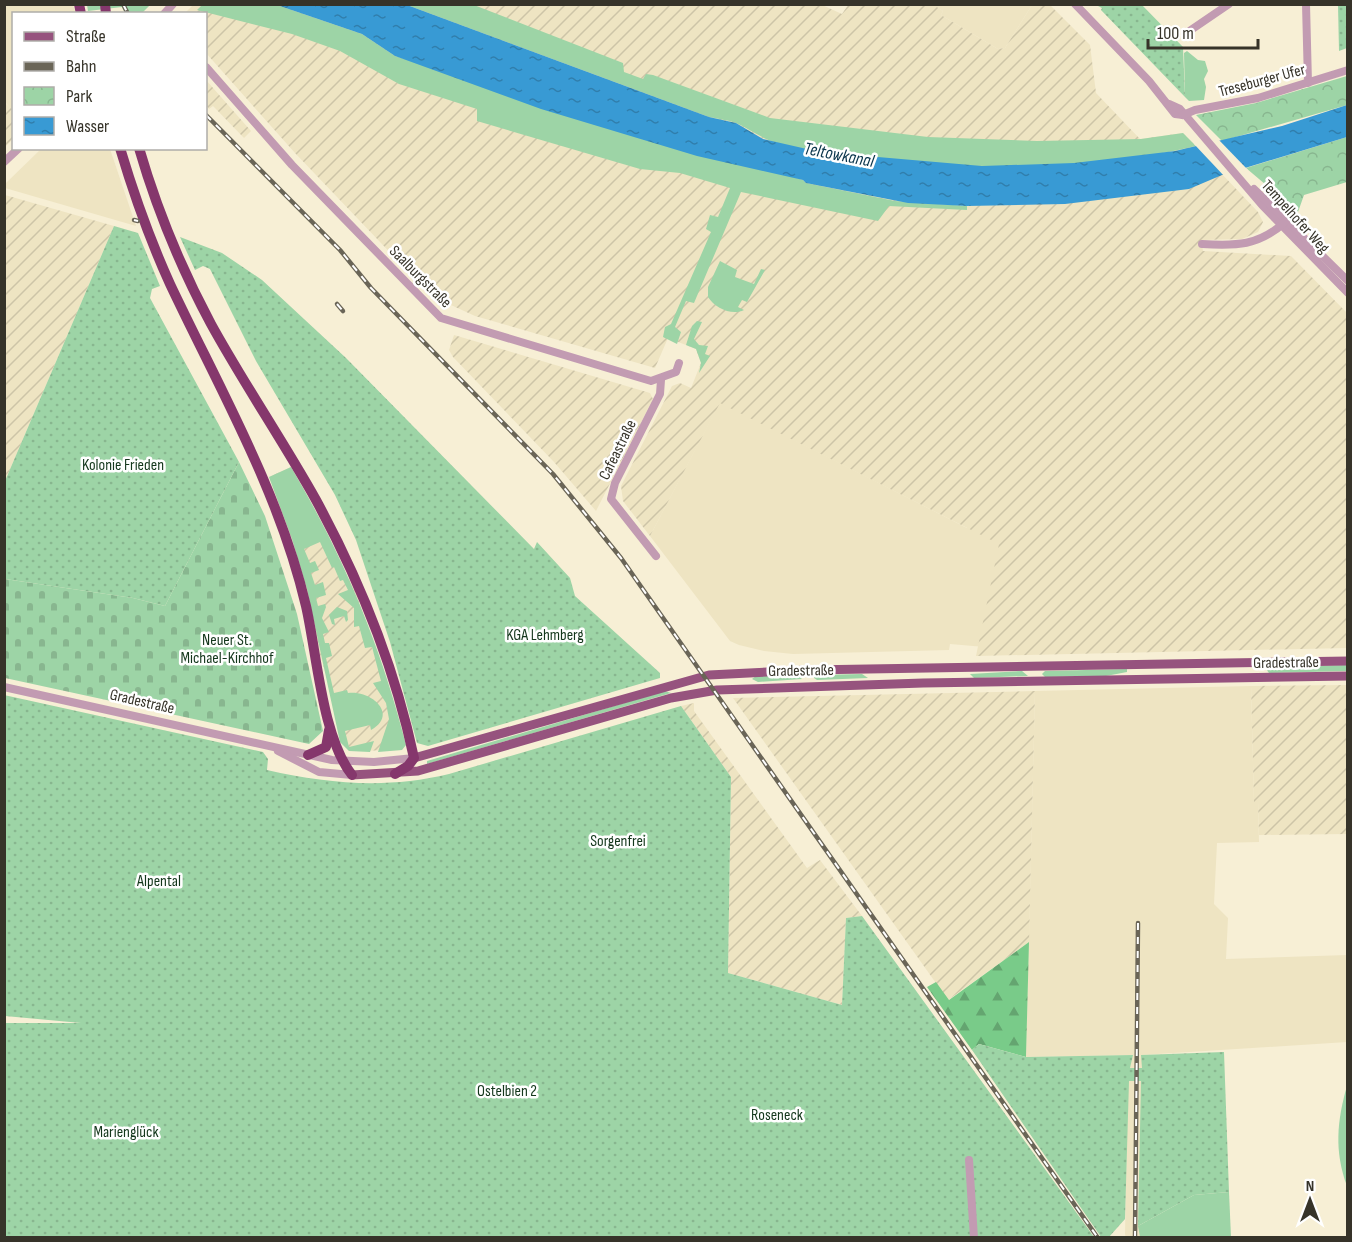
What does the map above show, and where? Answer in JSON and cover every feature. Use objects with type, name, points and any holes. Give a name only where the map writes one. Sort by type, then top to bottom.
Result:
[{"type":"highway","points":[[121,150],[141,215],[170,284],[247,439],[281,522],[306,605],[330,724],[341,761],[352,775]]},
{"type":"highway","points":[[140,150],[168,234],[186,276],[211,325],[316,501],[360,590],[391,674],[414,758],[408,766],[395,774]]},
{"type":"highway","points":[[308,755],[326,747],[330,724]]},
{"type":"main road","name":"Gradestraße","points":[[414,758],[709,675],[808,670],[1347,661]]},
{"type":"main road","name":"Gradestraße","points":[[352,775],[395,774],[433,768],[671,698],[720,690],[922,683],[1347,676]]},
{"type":"street","points":[[1185,34],[1229,4]]},
{"type":"street","points":[[1306,4],[1308,83]]},
{"type":"street","name":"Tempelhofer Weg","points":[[1075,6],[1169,104],[1175,114],[1183,116],[1195,128],[1346,287]]},
{"type":"street","name":"Saalburgstraße","points":[[207,68],[292,165],[441,318],[643,379],[661,380]]},
{"type":"street","name":"Treseburger Ufer","points":[[1183,116],[1192,111],[1240,102],[1347,70]]},
{"type":"street","points":[[4,162],[17,150]]},
{"type":"street","points":[[1202,244],[1233,244],[1260,240],[1283,223]]},
{"type":"street","points":[[661,380],[676,372],[680,363]]},
{"type":"street","name":"Cafeastraße","points":[[656,556],[611,499],[615,483],[660,394],[661,380]]},
{"type":"street","name":"Gradestraße","points":[[4,687],[341,761],[374,762],[414,758]]},
{"type":"street","name":"Gradestraße","points":[[272,747],[309,768],[352,775]]},
{"type":"street","points":[[969,1160],[974,1238]]},
{"type":"shaded area","points":[[194,4],[820,4],[842,14],[848,5],[932,4],[943,11],[941,15],[998,49],[1005,48],[1032,5],[1050,5],[1090,45],[1096,93],[1140,139],[1183,133],[1258,212],[1263,222],[1258,232],[1242,239],[1201,240],[1203,251],[1291,256],[1347,313],[1347,648],[976,656],[999,544],[720,403],[650,536],[623,501],[621,486],[672,386],[680,383],[691,388],[701,363],[696,349],[668,338],[655,368],[475,316],[440,300],[423,287],[295,153],[207,54],[207,12],[186,12]]},
{"type":"shaded area","points":[[5,5],[73,5],[76,12],[12,12],[12,110],[5,102]]},
{"type":"shaded area","points":[[932,5],[1032,5],[1005,48],[998,49],[941,15],[943,11]]},
{"type":"shaded area","points":[[207,81],[251,131],[244,138],[213,106],[209,109],[207,106]]},
{"type":"shaded area","points":[[4,102],[12,109],[12,140],[5,147]]},
{"type":"shaded area","points":[[40,150],[110,150],[136,226],[5,188],[5,184]]},
{"type":"shaded area","points":[[5,195],[114,226],[5,481]]},
{"type":"shaded area","points":[[454,335],[650,393],[653,399],[596,511],[554,462],[453,357],[449,350]]},
{"type":"shaded area","points":[[989,379],[1008,649],[950,644],[949,650],[793,654],[764,651],[739,645],[730,641],[650,536],[720,402],[967,528]]},
{"type":"shaded area","points":[[291,467],[357,595],[402,750],[349,751],[320,655],[307,589],[292,539],[269,477]]},
{"type":"shaded area","points":[[1347,685],[1347,834],[1259,835],[1258,802],[1254,802],[1251,686]]},
{"type":"shaded area","points":[[1251,686],[1254,802],[1258,802],[1259,842],[1217,843],[1214,904],[1228,918],[1226,959],[1347,955],[1347,1042],[1142,1055],[1142,1068],[1129,1068],[1133,1055],[1026,1057],[1035,691]]},
{"type":"shaded area","points":[[1035,691],[1029,942],[948,1000],[733,698]]},
{"type":"shaded area","points":[[694,703],[694,711],[807,868],[820,860],[862,916],[846,918],[842,1005],[728,973],[731,777],[681,706]]},
{"type":"shaded area","points":[[1128,1081],[1141,1081],[1140,1237],[1126,1238],[1125,1234]]},
{"type":"green space","points":[[87,5],[150,5],[143,12],[124,12],[122,7],[88,11]]},
{"type":"green space","points":[[202,5],[277,5],[362,34],[395,56],[803,180],[806,183],[895,201],[967,206],[967,210],[889,206],[878,221],[741,192],[694,303],[686,301],[675,327],[681,332],[677,344],[663,337],[665,327],[671,324],[711,232],[706,229],[710,215],[718,217],[730,188],[680,173],[640,169],[477,121],[477,109],[399,84],[340,51],[292,34],[197,10]]},
{"type":"green space","points":[[407,5],[474,5],[623,63],[624,72],[643,79],[646,74],[653,75],[770,118],[928,137],[1037,141],[1141,139],[1183,133],[1196,146],[1097,162],[1043,165],[934,165],[829,153],[775,142],[736,123],[709,117]]},
{"type":"green space","points":[[1096,5],[1142,5],[1183,47],[1185,97],[1101,10],[1102,8]]},
{"type":"green space","points":[[1338,5],[1348,5],[1347,48],[1339,51]]},
{"type":"green space","points":[[1187,51],[1198,60],[1205,61],[1208,71],[1204,79],[1206,87],[1204,100],[1189,101],[1185,97],[1184,53]]},
{"type":"green space","points":[[1347,76],[1347,105],[1222,141],[1196,115],[1256,103]]},
{"type":"green space","points":[[1347,137],[1347,182],[1304,195],[1298,212],[1246,168]]},
{"type":"green space","name":"Kolonie Frieden","points":[[114,226],[138,233],[160,286],[152,289],[150,298],[239,462],[165,606],[133,598],[5,579],[5,481]]},
{"type":"green space","name":"KGA Lehmberg","points":[[180,237],[222,253],[262,280],[346,358],[534,549],[537,542],[570,578],[575,596],[660,673],[660,678],[428,746],[417,743],[390,642],[356,540],[335,495],[256,361],[210,269],[203,266],[195,270]]},
{"type":"green space","points":[[720,261],[737,270],[735,277],[754,284],[761,269],[765,270],[747,302],[742,300],[738,307],[744,310],[734,312],[724,310],[708,297],[708,287]]},
{"type":"green space","points":[[697,321],[702,322],[694,339],[699,345],[708,346],[705,354],[710,356],[699,373],[701,363],[696,349],[686,345],[692,326]]},
{"type":"green space","name":"Neuer St. Michael-Kirchhof","points":[[239,462],[265,516],[297,614],[323,731],[309,744],[5,678],[5,579],[133,598],[165,606]]},
{"type":"green space","points":[[291,467],[310,500],[359,602],[396,708],[406,745],[402,750],[378,752],[389,719],[386,703],[373,683],[381,681],[372,647],[365,648],[359,626],[354,627],[354,608],[338,594],[348,590],[343,580],[340,581],[334,567],[332,568],[320,542],[304,549],[310,563],[315,561],[319,570],[311,573],[315,585],[323,582],[326,595],[316,598],[318,606],[325,604],[326,607],[322,618],[329,632],[323,634],[325,643],[329,643],[332,656],[326,658],[334,693],[347,690],[348,693],[365,695],[379,704],[382,710],[379,724],[371,730],[370,725],[345,731],[349,747],[374,741],[370,752],[349,751],[340,742],[307,589],[292,539],[269,477]]},
{"type":"green space","points":[[337,607],[347,611],[348,620],[346,622],[344,616],[334,619],[335,625],[332,624],[329,615]]},
{"type":"green space","points":[[1347,665],[1347,671],[1269,673],[1266,669],[1268,667]]},
{"type":"green space","points":[[1127,669],[1127,672],[1106,676],[1045,677],[1042,674],[1045,671]]},
{"type":"green space","points":[[1022,671],[1028,676],[974,678],[970,674]]},
{"type":"green space","points":[[862,674],[868,678],[817,680],[814,678],[815,675]]},
{"type":"green space","points":[[797,675],[802,679],[758,682],[752,679],[756,676]]},
{"type":"green space","points":[[665,691],[671,693],[427,764],[427,761]]},
{"type":"green space","points":[[4,695],[263,752],[268,759],[267,770],[313,779],[358,783],[403,782],[449,774],[681,706],[731,777],[728,973],[842,1005],[846,918],[862,916],[1094,1237],[5,1237],[5,1023],[81,1023],[5,1016]]},
{"type":"green space","points":[[1029,942],[1026,1057],[979,1044],[972,1050],[927,987],[936,982],[949,1000]]},
{"type":"green space","points":[[979,1044],[1026,1057],[1133,1055],[1130,1068],[1142,1068],[1141,1055],[1224,1052],[1229,1192],[1194,1195],[1138,1226],[1141,1081],[1129,1081],[1125,1219],[1109,1237],[1101,1237],[972,1050]]},
{"type":"green space","points":[[1347,1086],[1347,1186],[1340,1161],[1338,1136]]},
{"type":"green space","points":[[1229,1192],[1231,1237],[1140,1237],[1138,1226],[1194,1195]]},
{"type":"water","name":"Teltowkanal","points":[[277,5],[407,5],[709,117],[736,123],[763,139],[820,152],[982,166],[1074,163],[1175,151],[1282,126],[1347,105],[1347,137],[1222,175],[1189,189],[1065,204],[967,206],[908,203],[806,183],[803,180],[697,156],[541,109],[395,56],[362,34]]},
{"type":"pier","points":[[1218,139],[1248,170],[1225,177],[1194,144]]},
{"type":"railway","points":[[123,4],[127,12]]},
{"type":"railway","points":[[207,116],[340,250],[371,288],[553,474],[621,558],[1098,1238]]},
{"type":"railway","points":[[134,220],[138,221]]},
{"type":"railway","points":[[337,304],[343,311]]},
{"type":"railway","points":[[1135,1238],[1138,923]]},
{"type":"park label","name":"Sorgenfrei","points":[[618,841]]},
{"type":"park label","name":"Alpental","points":[[159,881]]},
{"type":"park label","name":"Ostelbien 2","points":[[507,1091]]},
{"type":"park label","name":"Roseneck","points":[[777,1115]]},
{"type":"park label","name":"Marienglück","points":[[126,1132]]}]
